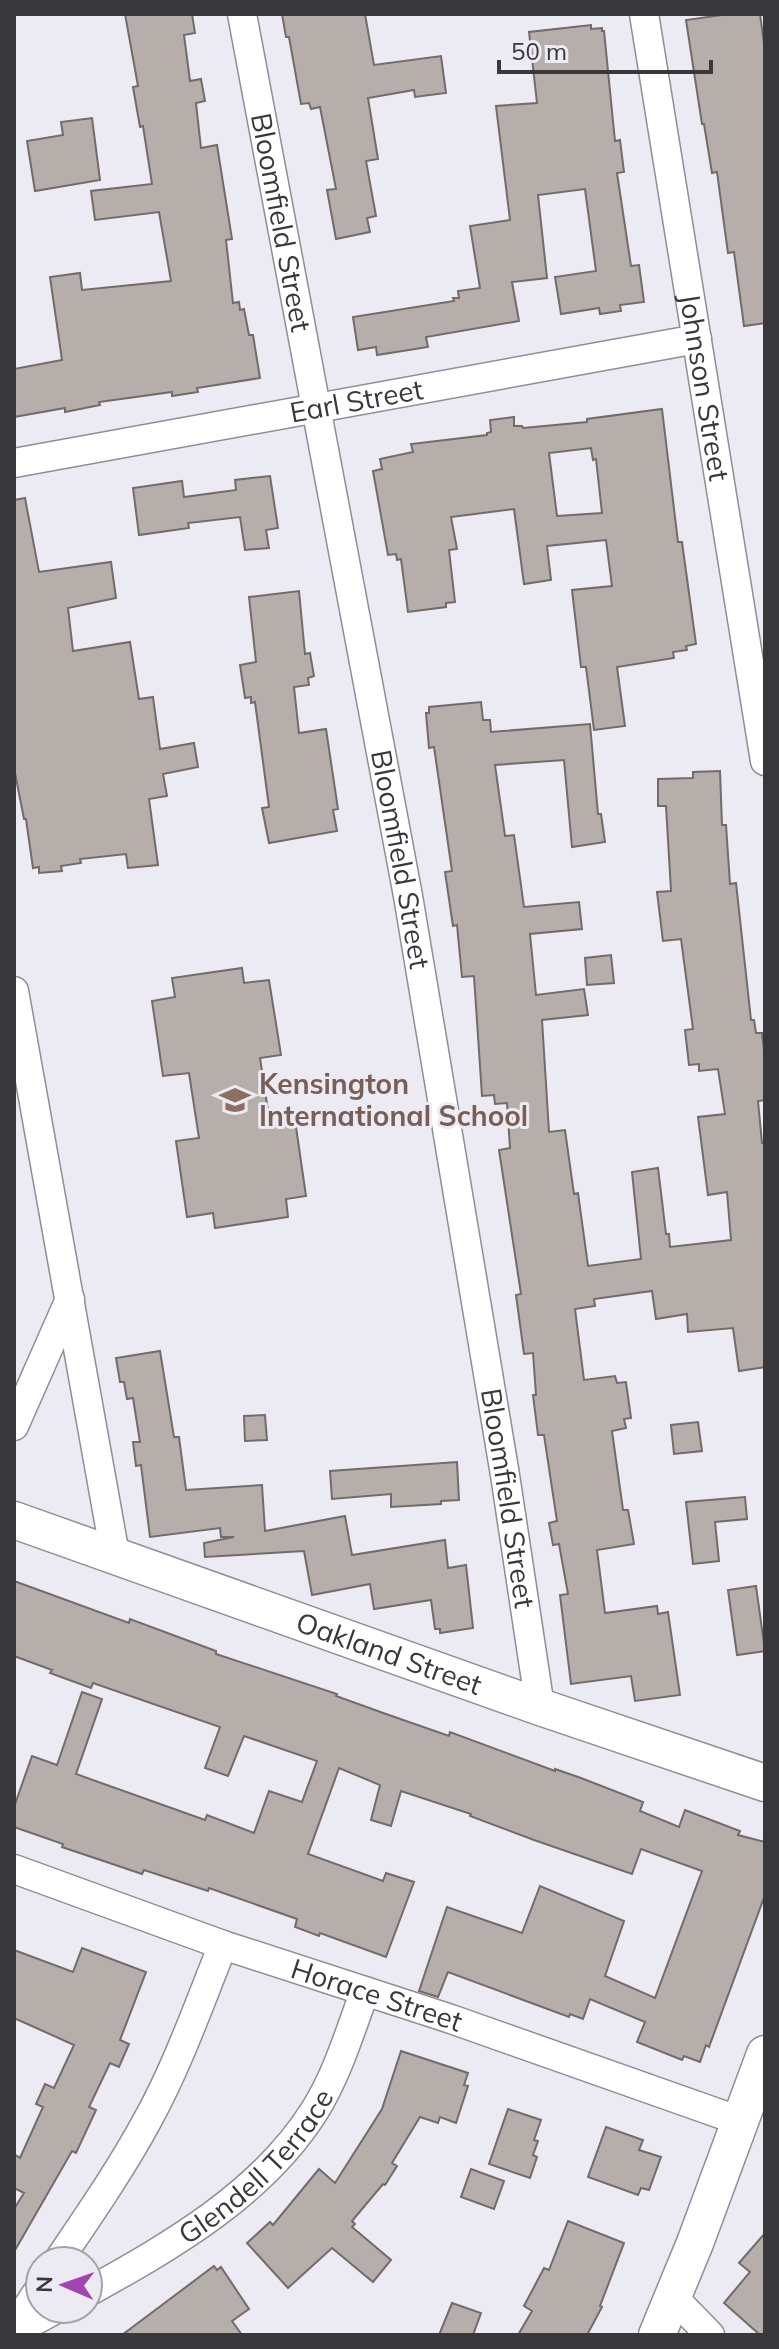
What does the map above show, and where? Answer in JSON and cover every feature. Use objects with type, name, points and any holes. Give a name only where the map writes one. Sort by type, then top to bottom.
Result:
[{"type":"main road","name":"Oakland Street","points":[[14,1520],[540,1707],[765,1783]]},
{"type":"main road","points":[[657,2335],[765,2054]]},
{"type":"street","name":"Bloomfield Street","points":[[242,14],[408,896],[505,1475],[540,1707]]},
{"type":"street","name":"Johnson Street","points":[[644,14],[765,761]]},
{"type":"street","name":"Earl Street","points":[[14,463],[697,339]]},
{"type":"street","points":[[14,991],[115,1555]]},
{"type":"street","points":[[14,1426],[70,1299]]},
{"type":"street","name":"Horace Street","points":[[14,1869],[223,1945],[451,2019],[740,2121]]},
{"type":"street","points":[[69,2245],[148,2119],[223,1945]]},
{"type":"street","name":"Glendell Terrace","points":[[104,2283],[228,2205],[265,2173],[316,2108],[336,2071],[365,1991]]},
{"type":"street","points":[[673,2297],[710,2335]]},
{"type":"building","points":[[125,14],[192,14],[195,33],[184,35],[190,81],[201,79],[205,101],[196,103],[201,148],[217,145],[232,239],[226,240],[233,303],[239,302],[240,310],[244,309],[249,335],[253,335],[260,378],[197,388],[198,392],[172,396],[172,392],[99,402],[100,405],[65,412],[65,408],[14,417],[14,369],[62,360],[50,277],[80,273],[82,290],[171,281],[159,212],[95,220],[91,191],[152,184],[133,87],[138,86]]},
{"type":"building","points":[[282,14],[365,14],[374,65],[441,56],[446,93],[415,97],[414,90],[368,98],[378,159],[366,161],[376,216],[367,218],[370,232],[336,239],[327,190],[336,189],[320,107],[311,109],[309,103],[301,104]]},
{"type":"building","points":[[729,14],[760,14],[765,51],[765,323],[744,326],[734,252],[728,253],[717,172],[712,173],[702,124],[686,20]]},
{"type":"building","points":[[591,25],[591,29],[602,28],[604,31],[615,141],[620,140],[624,172],[617,173],[631,266],[639,265],[644,302],[620,305],[621,311],[600,314],[599,308],[561,314],[555,277],[596,271],[585,189],[538,195],[547,278],[512,282],[519,321],[426,337],[428,347],[377,355],[376,347],[358,350],[353,317],[454,301],[453,298],[459,298],[458,291],[480,288],[470,226],[510,220],[496,106],[537,103],[529,32]]},
{"type":"building","points":[[92,118],[100,180],[35,191],[27,141],[63,135],[61,122]]},
{"type":"building","points":[[662,409],[678,542],[682,542],[696,644],[686,646],[687,650],[673,652],[674,658],[617,667],[625,726],[594,730],[586,667],[581,667],[572,590],[612,586],[606,540],[547,546],[551,580],[524,584],[514,509],[451,517],[457,549],[449,550],[455,602],[446,603],[446,607],[408,612],[401,559],[397,560],[396,554],[388,555],[373,471],[382,469],[380,459],[413,452],[411,444],[487,435],[491,432],[490,420],[514,417],[514,426],[523,428],[587,422],[587,419]],"holes":[[[591,448],[593,460],[596,459],[602,513],[557,516],[549,453]]]},
{"type":"building","points":[[270,476],[278,528],[266,530],[269,548],[245,550],[240,517],[188,523],[189,528],[139,535],[133,488],[182,481],[184,497],[236,490],[235,480]]},
{"type":"building","points":[[25,498],[39,572],[111,562],[116,598],[68,608],[73,651],[130,642],[139,699],[153,697],[160,749],[194,743],[198,767],[163,774],[167,796],[149,799],[158,865],[128,868],[126,854],[80,859],[81,863],[61,866],[62,871],[39,873],[39,867],[33,868],[14,768],[14,500]]},
{"type":"building","points":[[299,591],[305,654],[310,653],[314,676],[308,678],[309,685],[294,687],[299,733],[326,729],[338,809],[333,810],[337,831],[269,843],[262,808],[269,807],[255,702],[251,703],[251,697],[245,698],[240,665],[256,662],[249,597]]},
{"type":"building","points":[[481,702],[483,720],[490,720],[491,732],[590,724],[598,814],[601,814],[605,842],[572,847],[564,760],[495,765],[505,836],[514,835],[524,907],[579,902],[582,929],[530,934],[536,995],[584,989],[588,1015],[542,1020],[549,1132],[565,1130],[588,1266],[641,1259],[632,1172],[658,1168],[670,1247],[731,1240],[727,1192],[708,1195],[698,1117],[725,1114],[718,1069],[699,1071],[699,1064],[689,1065],[685,1030],[693,1029],[681,939],[663,941],[657,892],[671,891],[666,806],[658,806],[658,779],[693,778],[693,772],[720,771],[722,825],[726,825],[730,884],[736,883],[751,1020],[754,1020],[756,1033],[762,1033],[765,1058],[765,1100],[758,1101],[762,1143],[765,1143],[765,1367],[739,1371],[733,1328],[688,1332],[687,1314],[656,1319],[652,1291],[594,1299],[595,1306],[575,1309],[584,1380],[615,1376],[617,1383],[626,1382],[631,1418],[624,1419],[626,1428],[612,1431],[623,1510],[628,1510],[634,1544],[597,1550],[605,1613],[657,1606],[658,1614],[668,1612],[680,1695],[635,1701],[631,1676],[571,1684],[560,1595],[568,1594],[559,1544],[553,1545],[549,1523],[557,1521],[544,1435],[538,1435],[533,1395],[536,1395],[533,1353],[524,1354],[516,1295],[521,1294],[499,1150],[510,1148],[507,1103],[495,1104],[494,1095],[482,1096],[474,976],[462,977],[457,925],[453,926],[445,872],[452,871],[434,747],[429,748],[426,713],[429,713],[429,707]]},
{"type":"building","points":[[611,955],[614,983],[587,985],[585,958]]},
{"type":"building","points":[[242,968],[244,983],[269,980],[281,1055],[260,1058],[270,1124],[295,1120],[306,1196],[286,1199],[288,1217],[215,1228],[213,1213],[187,1217],[176,1141],[199,1138],[189,1073],[163,1076],[152,1001],[175,997],[172,978]]},
{"type":"building","points":[[160,1351],[174,1437],[179,1437],[186,1490],[262,1485],[265,1531],[345,1516],[352,1555],[445,1540],[448,1568],[466,1565],[473,1628],[440,1633],[440,1629],[435,1629],[431,1600],[374,1609],[370,1584],[312,1595],[304,1551],[205,1557],[204,1543],[234,1537],[221,1537],[220,1528],[150,1537],[141,1465],[136,1466],[133,1442],[140,1442],[133,1398],[127,1399],[116,1358]]},
{"type":"building","points":[[265,1415],[267,1440],[245,1441],[244,1416]]},
{"type":"building","points":[[698,1422],[702,1451],[674,1454],[671,1425]]},
{"type":"building","points":[[457,1462],[459,1500],[391,1507],[391,1494],[332,1499],[330,1471]]},
{"type":"building","points":[[745,1497],[747,1519],[715,1522],[719,1561],[693,1564],[686,1502]]},
{"type":"building","points":[[14,1581],[129,1623],[130,1619],[216,1651],[216,1654],[337,1694],[449,1736],[450,1732],[581,1778],[643,1802],[640,1811],[679,1827],[685,1810],[740,1831],[738,1835],[765,1842],[765,1895],[709,2047],[706,2045],[700,2062],[684,2056],[682,2060],[637,2042],[645,2022],[590,1999],[583,2019],[570,2014],[569,2017],[448,1972],[438,1997],[419,1991],[447,1907],[522,1933],[540,1886],[624,1921],[605,1976],[655,1998],[702,1871],[641,1849],[632,1874],[401,1791],[391,1826],[371,1820],[380,1785],[339,1768],[308,1854],[383,1881],[386,1873],[414,1882],[386,1957],[295,1927],[297,1919],[209,1888],[208,1891],[144,1870],[142,1874],[14,1827],[14,1807],[32,1756],[57,1765],[82,1692],[102,1699],[76,1774],[205,1820],[207,1815],[254,1833],[269,1791],[302,1802],[317,1761],[244,1736],[228,1776],[205,1768],[220,1727],[93,1683],[91,1688],[14,1656]]},
{"type":"building","points":[[756,1586],[765,1651],[737,1655],[728,1590]]},
{"type":"building","points":[[82,1948],[146,1972],[120,2040],[129,2044],[119,2067],[110,2063],[89,2107],[96,2110],[76,2153],[72,2151],[14,2252],[14,2209],[24,2193],[14,2188],[14,2154],[20,2158],[43,2107],[36,2104],[45,2084],[54,2088],[74,2045],[14,2018],[14,1950],[73,1972]]},
{"type":"building","points":[[401,2051],[468,2073],[464,2085],[468,2086],[456,2123],[440,2117],[438,2123],[420,2117],[392,2163],[397,2166],[385,2185],[352,2221],[355,2224],[352,2227],[391,2260],[373,2282],[332,2248],[288,2288],[247,2243],[270,2222],[273,2225],[319,2169],[335,2183],[382,2109]]},
{"type":"building","points":[[508,2109],[541,2120],[534,2140],[538,2141],[533,2155],[537,2157],[530,2178],[489,2164]]},
{"type":"building","points":[[606,2127],[643,2140],[639,2150],[661,2157],[649,2190],[641,2188],[638,2195],[588,2177]]},
{"type":"building","points":[[471,2169],[504,2181],[494,2209],[461,2197]]},
{"type":"building","points":[[568,2221],[624,2243],[602,2307],[587,2335],[518,2335],[532,2311],[524,2306],[544,2268],[549,2270]]},
{"type":"building","points":[[765,2233],[765,2335],[760,2335],[724,2303],[750,2272],[739,2263]]},
{"type":"building","points":[[214,2266],[217,2270],[221,2267],[249,2309],[232,2321],[242,2335],[122,2335]]},
{"type":"building","points":[[452,2303],[481,2313],[473,2335],[439,2335]]},
{"type":"place","name":"Kensington International School","points":[[235,1100]]}]
